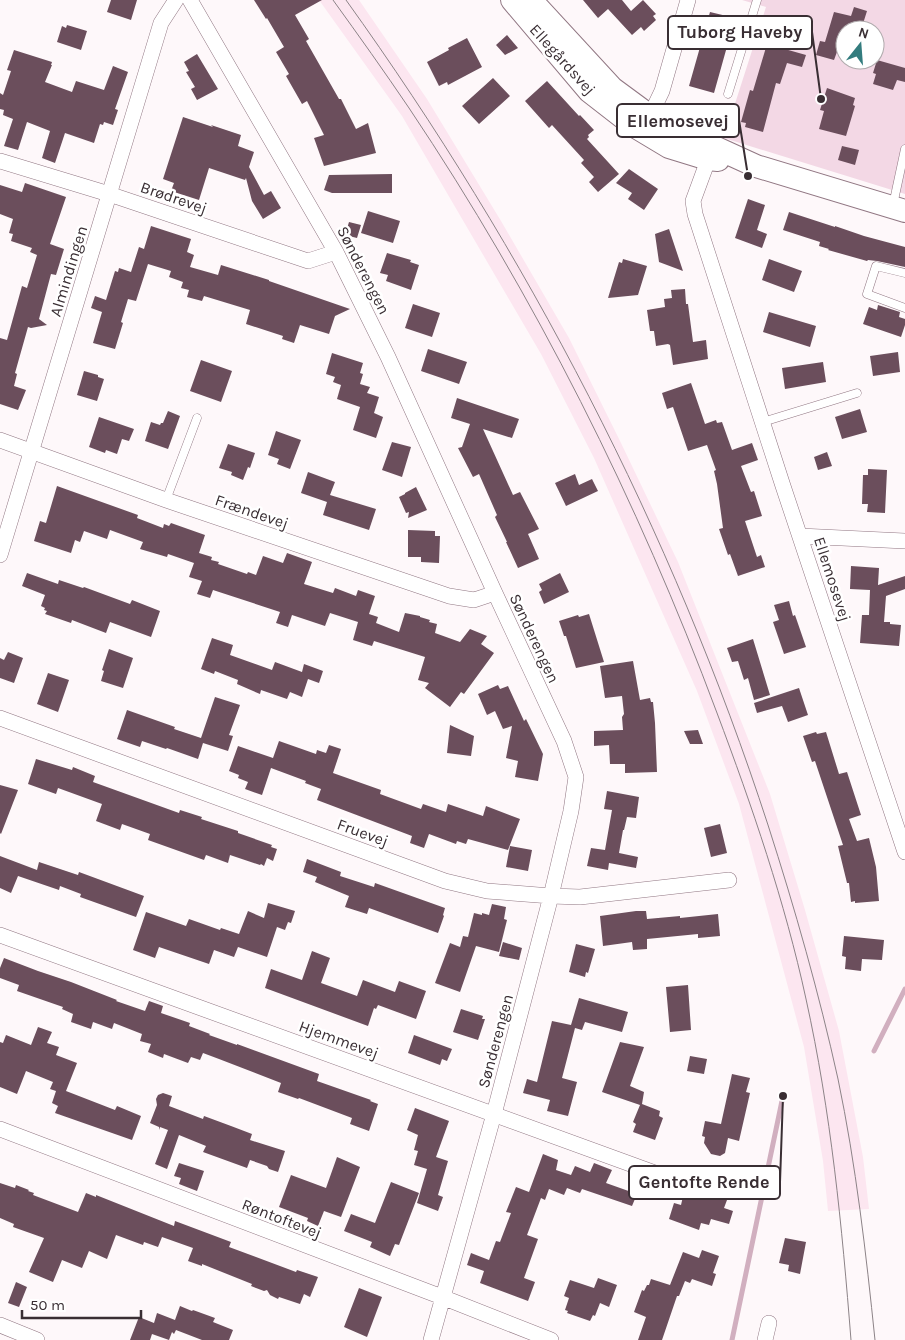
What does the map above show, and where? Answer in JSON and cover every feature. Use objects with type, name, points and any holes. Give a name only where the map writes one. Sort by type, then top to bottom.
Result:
[{"type":"street","name":"Almindingen","points":[[0,555],[162,23],[176,0]]},
{"type":"street","name":"Sønderengen","points":[[190,0],[336,252],[388,357],[564,741],[576,777],[572,811],[551,896],[494,1114],[431,1340]]},
{"type":"street","name":"Ellegårdsvej","points":[[512,0],[589,91],[634,126],[669,147],[710,152],[899,209]]},
{"type":"street","name":"Ellegårdsvej","points":[[531,0],[612,88],[650,116],[677,130],[710,152]]},
{"type":"street","points":[[650,116],[662,91],[688,0]]},
{"type":"street","name":"Ellemosevej","points":[[710,152],[693,201],[695,214],[905,852]]},
{"type":"street","name":"Brødrevej","points":[[0,161],[109,194],[308,261],[336,252]]},
{"type":"street","name":"Frændevej","points":[[0,440],[166,500],[449,596],[474,600],[495,593]]},
{"type":"street","points":[[800,536],[905,541]]},
{"type":"street","name":"Fruevej","points":[[0,718],[444,881],[486,891],[551,896],[580,896],[730,880]]},
{"type":"street","name":"Hjemmevej","points":[[0,935],[666,1177]]},
{"type":"street","name":"Røntoftevej","points":[[0,1129],[552,1340]]},
{"type":"street","points":[[765,1340],[769,1323]]},
{"type":"street","points":[[0,1326],[37,1340]]},
{"type":"lane","points":[[728,94],[757,0]]},
{"type":"lane","points":[[899,209],[905,149]]},
{"type":"lane","points":[[905,273],[876,266],[867,294],[905,308]]},
{"type":"lane","points":[[762,422],[857,393]]},
{"type":"lane","points":[[166,500],[197,418]]},
{"type":"shaded area","points":[[319,0],[359,0],[427,99],[569,338],[678,562],[770,794],[805,910],[839,1031],[863,1157],[869,1209],[828,1211],[823,1161],[804,1047],[739,804],[697,691],[594,458],[541,354],[402,116]]},
{"type":"shaded area","points":[[742,0],[905,0],[905,194],[724,138],[766,7]]},
{"type":"building","points":[[111,0],[137,0],[131,20],[107,12]]},
{"type":"building","points":[[254,0],[322,0],[295,15],[309,39],[306,41],[339,99],[341,99],[356,129],[368,123],[376,153],[324,166],[314,138],[324,135],[307,101],[302,104],[286,76],[289,74],[276,52],[284,47]]},
{"type":"building","points":[[583,0],[622,0],[631,11],[643,0],[656,14],[653,16],[656,20],[644,31],[641,27],[632,35],[608,9],[598,18]]},
{"type":"building","points":[[854,7],[867,11],[864,20],[835,20],[834,60],[816,55],[820,41],[825,42],[834,12],[851,16]]},
{"type":"building","points":[[710,12],[735,18],[714,93],[689,86]]},
{"type":"building","points":[[67,25],[87,31],[81,50],[57,42],[62,26],[66,28]]},
{"type":"building","points":[[507,35],[518,48],[505,55],[496,45]]},
{"type":"building","points":[[467,38],[482,67],[448,85],[447,82],[439,86],[427,62]]},
{"type":"building","points":[[767,44],[806,55],[802,67],[787,63],[780,84],[776,83],[763,132],[745,127],[746,123],[741,122],[750,90],[753,91]]},
{"type":"building","points":[[14,50],[52,62],[45,82],[72,92],[76,81],[104,90],[113,66],[128,72],[115,109],[118,110],[113,125],[104,122],[103,125],[100,124],[94,143],[65,133],[55,163],[42,158],[50,131],[27,122],[18,150],[4,146],[13,119],[3,115],[4,110],[0,109],[0,93],[3,95],[11,71],[7,70]]},
{"type":"building","points":[[197,54],[218,89],[197,100],[191,89],[195,87],[186,72],[189,71],[184,62]]},
{"type":"building","points":[[885,62],[905,68],[905,82],[897,80],[893,90],[873,84],[876,74],[873,73],[874,70],[885,70]]},
{"type":"building","points":[[493,78],[510,96],[479,124],[462,106]]},
{"type":"building","points":[[547,81],[594,130],[588,135],[587,139],[619,174],[598,192],[589,182],[594,177],[581,163],[584,160],[552,125],[549,128],[525,101]]},
{"type":"building","points":[[827,88],[855,98],[853,105],[855,106],[846,136],[819,129],[824,111],[820,110]]},
{"type":"building","points":[[183,117],[241,135],[238,146],[254,152],[249,167],[264,195],[271,191],[281,208],[263,219],[252,201],[246,178],[245,180],[209,168],[199,200],[171,191],[174,183],[163,179]]},
{"type":"building","points":[[842,146],[859,150],[855,165],[838,160]]},
{"type":"building","points":[[629,169],[658,189],[644,210],[628,199],[632,193],[616,183]]},
{"type":"building","points":[[392,174],[392,193],[332,193],[324,190],[329,175]]},
{"type":"building","points":[[25,183],[66,197],[50,244],[64,249],[56,275],[51,274],[39,319],[47,325],[28,327],[15,373],[17,374],[14,386],[26,390],[18,410],[0,404],[0,338],[7,340],[22,286],[27,288],[37,255],[30,252],[32,248],[11,241],[13,234],[9,233],[13,219],[0,214],[0,185],[22,192]]},
{"type":"building","points":[[748,199],[765,205],[757,230],[767,234],[762,248],[735,238]]},
{"type":"building","points":[[368,211],[400,221],[393,243],[361,233]]},
{"type":"building","points":[[789,212],[905,247],[905,267],[877,261],[867,261],[828,250],[819,246],[820,242],[783,230]]},
{"type":"building","points":[[349,222],[361,225],[357,238],[345,235]]},
{"type":"building","points":[[151,226],[191,239],[187,252],[194,255],[190,267],[218,275],[221,265],[350,309],[335,316],[329,334],[300,325],[294,343],[282,339],[283,336],[246,324],[250,310],[204,296],[202,301],[187,297],[189,290],[181,288],[183,282],[169,277],[171,271],[148,264],[136,301],[128,299],[115,349],[93,343],[102,312],[91,308],[95,296],[106,300],[115,271],[118,272],[119,268],[131,272],[139,247],[144,249]]},
{"type":"building","points":[[669,229],[683,271],[659,262],[655,234]]},
{"type":"building","points":[[387,253],[411,260],[410,262],[419,265],[411,290],[386,281],[388,275],[380,273]]},
{"type":"building","points":[[623,259],[647,266],[638,295],[608,298],[619,262],[622,263]]},
{"type":"building","points":[[769,259],[802,271],[794,292],[762,280]]},
{"type":"building","points":[[685,289],[693,342],[706,340],[708,359],[673,365],[670,345],[656,346],[654,331],[650,331],[647,310],[665,307],[664,299],[672,298],[671,290]]},
{"type":"building","points":[[413,304],[440,313],[432,337],[405,328]]},
{"type":"building","points":[[878,305],[900,312],[899,317],[905,319],[901,337],[863,324],[869,307],[877,310]]},
{"type":"building","points":[[769,312],[816,326],[810,347],[763,332]]},
{"type":"building","points":[[428,349],[467,362],[459,384],[421,371]]},
{"type":"building","points":[[898,352],[900,372],[873,376],[870,356]]},
{"type":"building","points":[[332,353],[363,363],[360,373],[363,374],[360,384],[370,387],[367,393],[379,397],[374,413],[383,417],[376,438],[353,430],[360,407],[337,399],[341,385],[333,382],[335,377],[326,374]]},
{"type":"building","points":[[201,360],[232,371],[221,402],[190,391]]},
{"type":"building","points":[[823,362],[826,382],[785,389],[782,368]]},
{"type":"building","points":[[84,371],[104,379],[97,401],[77,395]]},
{"type":"building","points":[[691,383],[705,424],[716,420],[717,423],[722,422],[732,450],[752,443],[758,460],[741,466],[751,492],[754,491],[762,516],[745,521],[757,557],[761,555],[765,567],[738,576],[719,529],[723,528],[714,471],[716,470],[707,445],[688,451],[673,407],[667,409],[662,393]]},
{"type":"building","points":[[457,398],[519,419],[512,438],[483,429],[513,495],[520,492],[539,529],[528,534],[539,559],[518,568],[495,517],[497,515],[479,474],[473,477],[458,448],[462,447],[470,424],[451,418]]},
{"type":"building","points":[[860,409],[867,432],[842,439],[835,417]]},
{"type":"building","points":[[168,411],[180,416],[168,449],[145,441],[151,422],[160,425],[163,423]]},
{"type":"building","points":[[99,417],[134,429],[129,441],[122,439],[117,454],[106,450],[105,453],[89,447]]},
{"type":"building","points":[[276,431],[301,440],[290,469],[277,464],[279,459],[268,455]]},
{"type":"building","points":[[392,442],[411,447],[402,477],[382,470]]},
{"type":"building","points":[[228,444],[255,453],[250,468],[248,467],[243,480],[231,475],[232,472],[219,468]]},
{"type":"building","points":[[827,452],[832,466],[818,470],[814,457]]},
{"type":"building","points":[[868,469],[887,470],[885,513],[867,512],[868,504],[862,504],[863,475],[868,475]]},
{"type":"building","points":[[308,472],[335,482],[330,495],[376,509],[369,530],[323,515],[327,502],[301,493]]},
{"type":"building","points":[[575,474],[579,485],[592,479],[598,491],[566,506],[555,483]]},
{"type":"building","points":[[57,486],[138,515],[137,518],[163,528],[164,524],[169,526],[171,523],[205,535],[199,553],[212,557],[211,560],[219,562],[218,564],[247,574],[248,572],[256,575],[263,556],[283,563],[287,553],[312,562],[304,584],[333,593],[335,588],[356,596],[358,590],[375,596],[369,614],[378,617],[376,623],[399,632],[405,613],[420,616],[430,620],[429,622],[437,624],[435,633],[460,642],[470,629],[487,636],[481,644],[494,653],[464,694],[461,692],[450,707],[425,688],[429,683],[418,680],[425,657],[374,641],[372,646],[353,640],[358,622],[330,613],[325,626],[292,615],[288,627],[276,623],[280,612],[213,590],[210,598],[197,594],[202,581],[189,577],[194,563],[168,554],[167,557],[140,549],[143,542],[110,530],[107,539],[84,531],[80,542],[75,540],[71,553],[34,541],[40,521],[46,523]]},
{"type":"building","points":[[416,487],[427,510],[408,518],[409,512],[406,513],[399,497]]},
{"type":"building","points":[[408,530],[435,531],[435,536],[440,536],[439,563],[421,562],[421,557],[408,557]]},
{"type":"building","points":[[851,566],[879,568],[878,585],[905,576],[905,589],[886,596],[884,622],[901,625],[899,646],[860,643],[862,615],[869,615],[870,590],[850,589]]},
{"type":"building","points":[[27,573],[58,584],[59,580],[84,587],[130,604],[132,600],[160,611],[151,637],[110,622],[106,633],[72,620],[71,623],[45,614],[47,611],[41,606],[45,595],[22,586]]},
{"type":"building","points":[[560,573],[569,592],[544,604],[539,592],[542,590],[539,584]]},
{"type":"building","points":[[789,601],[806,647],[784,654],[773,622],[779,620],[774,605]]},
{"type":"building","points":[[589,614],[604,662],[576,668],[559,621],[578,615],[579,617]]},
{"type":"building","points":[[212,638],[233,645],[230,655],[272,670],[275,662],[302,672],[304,664],[323,671],[319,683],[308,679],[302,697],[290,692],[287,699],[261,690],[260,694],[237,684],[238,680],[215,671],[214,674],[201,669]]},
{"type":"building","points":[[753,639],[770,695],[754,700],[748,678],[744,680],[738,661],[732,662],[727,648]]},
{"type":"building","points":[[109,649],[133,658],[123,688],[101,681],[104,671],[102,670]]},
{"type":"building","points":[[8,652],[23,658],[14,683],[0,678],[0,658],[4,660]]},
{"type":"building","points":[[633,661],[640,700],[650,698],[651,702],[653,702],[657,772],[625,773],[625,764],[610,764],[609,745],[594,746],[594,731],[623,730],[622,696],[605,698],[600,666]]},
{"type":"building","points":[[48,673],[69,680],[58,712],[37,704]]},
{"type":"building","points":[[498,685],[500,689],[508,686],[524,721],[526,719],[543,754],[538,781],[515,777],[518,761],[506,758],[512,726],[503,729],[495,711],[487,715],[478,694]]},
{"type":"building","points":[[799,688],[808,715],[788,722],[782,706],[757,713],[754,703]]},
{"type":"building","points":[[215,697],[240,705],[229,735],[233,736],[228,751],[203,743],[198,759],[142,741],[140,747],[117,739],[127,710],[201,738]]},
{"type":"building","points":[[450,725],[474,736],[471,756],[447,753]]},
{"type":"building","points":[[698,730],[703,744],[690,744],[684,731]]},
{"type":"building","points":[[816,732],[817,734],[826,732],[839,774],[847,772],[861,815],[849,819],[857,841],[869,838],[876,867],[879,901],[851,902],[849,883],[847,883],[838,846],[843,845],[815,761],[812,762],[803,736]]},
{"type":"building","points":[[279,741],[316,754],[317,750],[326,753],[329,745],[341,749],[333,773],[381,790],[380,794],[421,809],[423,804],[446,812],[448,804],[483,816],[486,806],[520,819],[508,850],[468,839],[466,844],[457,841],[456,844],[429,834],[424,848],[410,843],[412,836],[317,800],[321,789],[305,783],[306,781],[271,768],[262,795],[245,789],[248,782],[238,778],[239,775],[229,771],[238,746],[273,758]]},
{"type":"building","points":[[36,759],[72,770],[73,767],[95,776],[93,782],[179,813],[180,810],[202,817],[201,819],[272,845],[271,847],[277,849],[273,861],[267,858],[264,866],[230,855],[228,863],[206,855],[204,860],[148,840],[150,834],[122,824],[120,830],[96,821],[102,804],[58,788],[56,794],[28,784]]},
{"type":"building","points":[[0,785],[18,790],[1,834],[0,833]]},
{"type":"building","points":[[607,791],[639,797],[636,818],[627,817],[619,853],[638,857],[636,868],[609,863],[608,870],[587,866],[591,848],[605,850],[612,810],[604,809]]},
{"type":"building","points":[[720,824],[727,853],[711,857],[704,828]]},
{"type":"building","points":[[510,846],[532,850],[528,871],[506,867]]},
{"type":"building","points":[[0,856],[37,870],[39,862],[78,875],[79,872],[144,896],[136,917],[80,897],[81,894],[60,886],[59,890],[18,876],[11,893],[0,888]]},
{"type":"building","points":[[307,859],[341,872],[340,876],[374,887],[375,883],[445,908],[438,933],[369,908],[367,914],[345,907],[349,896],[315,882],[317,877],[303,872]]},
{"type":"building","points":[[268,903],[295,911],[291,923],[288,922],[285,930],[277,927],[267,957],[238,947],[234,957],[214,950],[209,964],[159,947],[155,958],[133,950],[146,912],[186,926],[189,919],[220,930],[221,928],[239,934],[248,911],[264,918]]},
{"type":"building","points":[[492,904],[506,907],[504,919],[507,920],[499,952],[476,946],[460,992],[435,983],[450,943],[460,947],[463,936],[468,937],[474,913],[489,915]]},
{"type":"building","points":[[646,911],[647,919],[718,914],[720,936],[698,938],[698,934],[647,939],[647,949],[633,950],[632,942],[603,946],[600,916]]},
{"type":"building","points":[[844,936],[884,940],[882,960],[862,959],[861,971],[845,969],[846,957],[842,956]]},
{"type":"building","points":[[503,942],[522,948],[519,960],[499,956]]},
{"type":"building","points":[[576,944],[595,949],[585,977],[569,972]]},
{"type":"building","points":[[312,951],[330,958],[321,983],[357,996],[363,980],[395,992],[399,981],[426,991],[416,1019],[378,1005],[376,1009],[374,1008],[368,1026],[265,988],[271,969],[302,980]]},
{"type":"building","points":[[4,958],[145,1011],[149,1001],[163,1006],[161,1013],[190,1023],[189,1026],[209,1035],[319,1074],[317,1081],[378,1104],[369,1131],[350,1124],[352,1118],[278,1092],[281,1083],[203,1053],[200,1060],[191,1057],[188,1063],[164,1054],[163,1058],[148,1052],[151,1044],[140,1041],[142,1034],[114,1023],[112,1029],[93,1022],[91,1029],[71,1022],[73,1014],[62,1009],[63,1007],[17,991],[19,985],[0,978],[0,968]]},
{"type":"building","points":[[688,985],[691,1030],[670,1032],[666,987]]},
{"type":"building","points":[[579,998],[628,1012],[622,1032],[585,1022],[582,1030],[575,1028],[562,1078],[577,1082],[568,1116],[547,1111],[550,1100],[523,1093],[527,1079],[537,1082],[552,1021],[571,1025]]},
{"type":"building","points":[[461,1009],[483,1016],[482,1019],[485,1019],[478,1040],[453,1032]]},
{"type":"building","points":[[38,1027],[52,1032],[47,1043],[59,1047],[56,1055],[77,1063],[66,1091],[115,1110],[117,1106],[141,1116],[132,1140],[55,1113],[58,1106],[52,1103],[56,1091],[50,1089],[53,1082],[26,1071],[17,1094],[0,1087],[0,1042],[3,1043],[6,1035],[31,1045]]},
{"type":"building","points":[[414,1035],[452,1049],[447,1061],[442,1059],[440,1065],[408,1053]]},
{"type":"building","points":[[620,1042],[644,1047],[630,1086],[644,1092],[642,1104],[660,1111],[659,1116],[663,1118],[655,1140],[633,1132],[636,1124],[633,1122],[640,1105],[602,1092]]},
{"type":"building","points":[[690,1056],[707,1059],[704,1074],[687,1071]]},
{"type":"building","points":[[732,1074],[750,1078],[746,1092],[750,1093],[739,1141],[728,1138],[725,1153],[720,1156],[711,1154],[704,1143],[705,1137],[702,1136],[705,1121],[721,1124]]},
{"type":"building","points":[[163,1093],[172,1096],[169,1106],[203,1119],[204,1116],[252,1134],[250,1140],[285,1151],[278,1172],[250,1160],[247,1168],[203,1152],[206,1146],[179,1135],[167,1169],[155,1164],[168,1130],[160,1127],[160,1130],[159,1127],[150,1123],[157,1105],[156,1099],[158,1095]]},
{"type":"building","points":[[415,1108],[449,1121],[436,1157],[448,1161],[438,1195],[443,1197],[438,1211],[417,1203],[427,1169],[414,1165],[418,1151],[414,1150],[418,1135],[407,1130]]},
{"type":"building","points":[[543,1154],[558,1160],[556,1170],[571,1175],[575,1166],[590,1172],[594,1163],[612,1170],[606,1183],[637,1194],[632,1206],[582,1189],[580,1193],[567,1188],[564,1195],[549,1189],[545,1200],[541,1198],[527,1235],[538,1239],[524,1278],[535,1282],[528,1301],[480,1283],[484,1271],[467,1265],[471,1253],[489,1260],[496,1241],[500,1242],[511,1213],[506,1212],[516,1187],[529,1192]]},
{"type":"building","points":[[337,1157],[360,1167],[341,1217],[324,1211],[318,1226],[307,1221],[308,1218],[279,1207],[291,1175],[326,1188]]},
{"type":"building","points":[[179,1163],[204,1171],[197,1191],[179,1184],[181,1178],[174,1176]]},
{"type":"building","points":[[697,1174],[707,1178],[711,1195],[727,1200],[724,1208],[733,1211],[729,1224],[711,1219],[709,1225],[701,1223],[699,1230],[669,1219],[674,1203],[681,1205],[688,1175],[696,1177]]},
{"type":"building","points":[[391,1182],[419,1193],[399,1245],[395,1244],[390,1256],[370,1247],[372,1242],[344,1231],[351,1214],[375,1223]]},
{"type":"building","points":[[0,1183],[15,1188],[16,1185],[29,1190],[34,1193],[33,1195],[78,1212],[86,1193],[96,1197],[96,1195],[174,1226],[175,1221],[231,1242],[229,1247],[296,1272],[297,1270],[318,1277],[310,1297],[304,1294],[300,1304],[279,1297],[278,1299],[270,1295],[267,1290],[264,1291],[251,1286],[252,1284],[202,1264],[202,1266],[188,1261],[193,1248],[162,1237],[158,1247],[144,1242],[143,1245],[116,1235],[107,1259],[89,1251],[82,1268],[62,1260],[53,1282],[29,1272],[44,1238],[13,1227],[14,1224],[0,1218]]},
{"type":"building","points":[[785,1238],[806,1242],[800,1274],[788,1271],[789,1265],[779,1263]]},
{"type":"building","points":[[702,1250],[719,1256],[713,1273],[716,1274],[712,1286],[692,1279],[690,1283],[685,1281],[679,1296],[677,1296],[662,1340],[638,1340],[646,1317],[634,1312],[642,1290],[644,1291],[647,1285],[649,1285],[651,1279],[670,1285],[683,1252],[699,1258]]},
{"type":"building","points":[[598,1278],[617,1285],[609,1307],[600,1303],[595,1316],[593,1315],[590,1321],[567,1313],[568,1311],[565,1310],[569,1298],[564,1296],[570,1280],[594,1288]]},
{"type":"building","points":[[16,1282],[27,1287],[19,1307],[8,1303]]},
{"type":"building","points":[[359,1288],[382,1297],[367,1337],[344,1327]]},
{"type":"building","points":[[180,1306],[215,1318],[213,1322],[233,1330],[229,1340],[202,1340],[176,1330],[174,1334],[172,1332],[169,1340],[152,1334],[150,1340],[130,1340],[139,1317],[154,1323],[157,1313],[175,1320]]},
{"type":"waterway","points":[[874,1051],[905,989]]},
{"type":"waterway","points":[[732,1340],[783,1096]]},
{"type":"tram line","points":[[333,0],[400,94],[455,179],[541,326],[618,478],[653,555],[717,713],[743,783],[778,890],[798,963],[815,1041],[829,1126],[844,1255],[851,1340]]},
{"type":"tram line","points":[[346,0],[412,96],[475,194],[534,294],[589,396],[640,501],[687,607],[730,715],[788,888],[831,1047],[855,1176],[875,1340]]},
{"type":"place","name":"Tuborg Haveby","points":[[821,99]]},
{"type":"place","name":"Ellemosevej","points":[[748,176]]},
{"type":"place","name":"Gentofte Rende","points":[[783,1096]]}]
